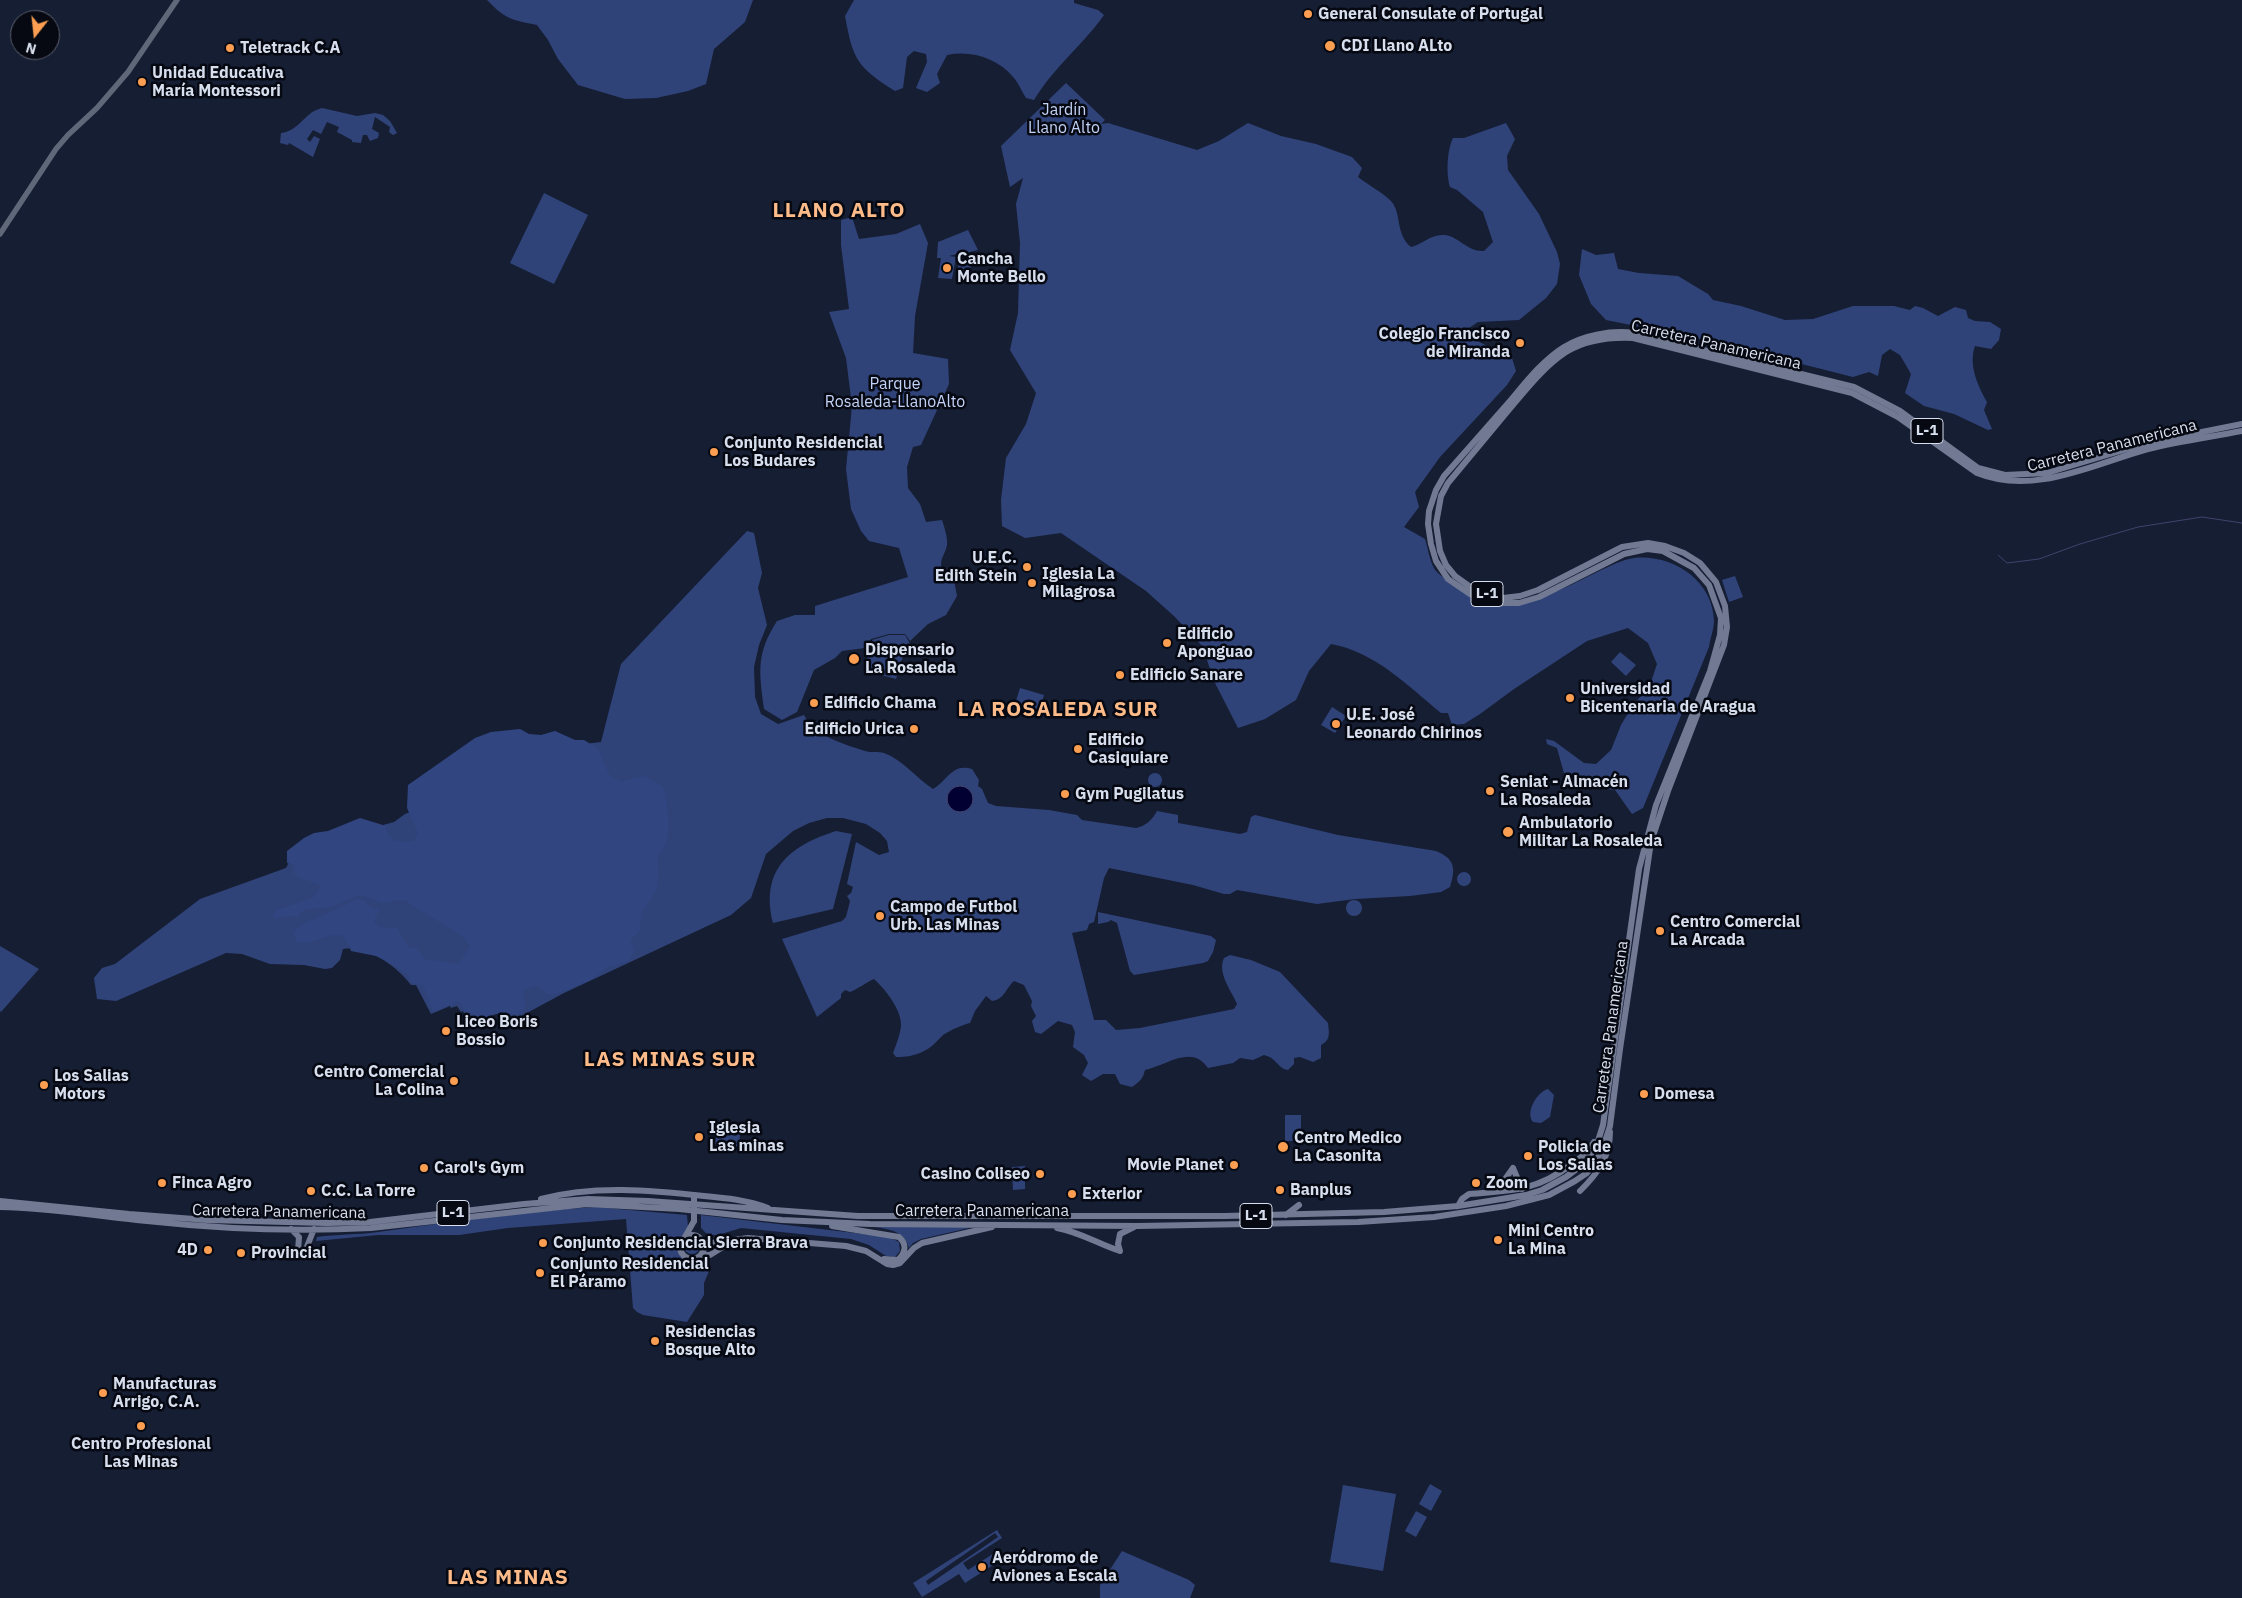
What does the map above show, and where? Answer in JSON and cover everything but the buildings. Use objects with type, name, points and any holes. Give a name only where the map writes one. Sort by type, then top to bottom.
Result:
[{"type":"main road","name":"Carretera Panamericana","points":[[0,1201],[207,1220],[339,1224],[524,1204],[619,1199],[858,1216],[1284,1216],[1384,1212],[1458,1206],[1526,1196],[1554,1184],[1587,1161],[1595,1148],[1603,1125],[1639,870],[1656,805],[1710,672],[1720,635],[1720,618],[1714,596],[1688,563],[1663,551],[1640,549],[1624,554],[1539,597],[1519,603],[1501,603],[1486,600],[1470,594],[1448,579],[1436,560],[1428,524],[1429,511],[1436,490],[1444,476],[1538,368],[1563,348],[1589,337],[1623,332],[1643,335],[1854,387],[1900,411],[1978,468],[2005,475],[2047,473],[2146,443],[2242,424]]},
{"type":"main road","name":"Carretera Panamericana","points":[[0,1207],[150,1222],[314,1230],[371,1228],[587,1204],[679,1209],[782,1220],[870,1224],[1138,1226],[1358,1222],[1434,1217],[1523,1202],[1564,1188],[1587,1173],[1603,1148],[1610,1126],[1651,842],[1668,791],[1724,645],[1727,618],[1716,582],[1700,562],[1684,553],[1656,544],[1640,543],[1622,546],[1538,590],[1520,596],[1503,598],[1476,590],[1455,576],[1446,565],[1440,551],[1436,524],[1441,496],[1448,483],[1542,372],[1567,352],[1596,341],[1633,338],[1852,393],[1898,417],[1977,473],[1992,479],[2018,482],[2048,479],[2170,444],[2242,431]]},
{"type":"main road","name":"L-1","points":[[1468,1194],[1522,1189],[1545,1182],[1582,1156],[1592,1146],[1603,1125]]},
{"type":"main road","points":[[1580,1191],[1602,1166],[1608,1153],[1610,1126]]},
{"type":"main road","points":[[1458,1206],[1468,1194],[1494,1188],[1503,1182],[1513,1168],[1522,1189]]},
{"type":"main road","name":"L-1","points":[[524,1204],[550,1197],[613,1190],[694,1194],[756,1204],[776,1211]]},
{"type":"main road","points":[[694,1194],[694,1220],[704,1248],[701,1255]]},
{"type":"main road","points":[[1284,1216],[1299,1204]]},
{"type":"main road","points":[[1434,1217],[1466,1216]]},
{"type":"main road","points":[[694,1220],[680,1247],[682,1254],[692,1259],[701,1255],[710,1255],[738,1239]]},
{"type":"main road","name":"L-1","points":[[685,1238],[692,1235],[711,1243],[738,1239],[846,1246],[886,1260],[898,1260],[905,1250],[904,1242],[899,1237],[891,1234],[782,1220]]},
{"type":"main road","name":"L-1","points":[[874,1255],[887,1264],[893,1265],[900,1263],[914,1248],[922,1243],[983,1228],[1029,1224]]},
{"type":"main road","points":[[1029,1224],[1078,1232],[1105,1246],[1120,1251],[1118,1244],[1120,1234],[1138,1226]]},
{"type":"main road","points":[[290,1229],[299,1238],[298,1250]]},
{"type":"main road","points":[[306,1248],[314,1230]]},
{"type":"street","points":[[0,234],[56,149],[68,134],[97,108],[128,72],[177,0]]},
{"type":"green space","points":[[487,0],[753,0],[745,22],[714,49],[706,84],[688,91],[656,98],[625,99],[578,85],[558,59],[537,25],[509,18]]},
{"type":"green space","points":[[854,0],[1074,0],[1074,3],[1098,10],[1104,15],[1087,37],[1050,77],[1034,100],[1026,98],[1014,78],[1000,65],[984,57],[965,54],[947,55],[937,74],[940,83],[927,92],[916,88],[927,62],[926,54],[914,51],[907,57],[903,88],[895,91],[872,75],[854,53],[845,16]]},
{"type":"green space","name":"Jardín Llano Alto","points":[[1066,83],[1105,120],[1101,124],[1108,123],[1197,150],[1219,141],[1248,123],[1281,136],[1316,144],[1352,157],[1362,168],[1358,177],[1391,201],[1397,211],[1403,236],[1411,247],[1439,235],[1454,238],[1478,251],[1484,251],[1493,242],[1483,212],[1457,190],[1450,187],[1448,155],[1453,138],[1464,138],[1506,123],[1515,139],[1507,156],[1508,170],[1539,214],[1557,252],[1560,264],[1557,284],[1546,298],[1519,320],[1478,322],[1463,332],[1471,338],[1512,358],[1516,371],[1507,385],[1440,457],[1415,492],[1419,507],[1404,527],[1425,539],[1432,564],[1440,575],[1469,593],[1498,602],[1526,601],[1540,597],[1571,585],[1612,565],[1634,558],[1662,560],[1676,565],[1698,582],[1712,606],[1714,624],[1709,647],[1643,808],[1632,814],[1615,790],[1567,784],[1557,748],[1547,744],[1546,739],[1554,741],[1584,763],[1596,764],[1611,750],[1621,725],[1631,708],[1650,685],[1657,664],[1648,643],[1628,628],[1587,641],[1464,724],[1452,725],[1448,713],[1441,713],[1390,671],[1362,654],[1331,644],[1309,671],[1296,700],[1265,719],[1238,728],[1213,679],[1203,647],[1175,617],[1146,591],[1061,533],[1025,538],[1002,526],[1001,500],[1006,458],[1026,424],[1036,393],[1010,350],[1018,313],[1020,243],[1016,204],[1023,178],[1010,187],[1001,146]]},
{"type":"green space","points":[[322,108],[357,116],[375,113],[383,115],[390,121],[397,133],[393,135],[389,132],[390,127],[375,117],[372,129],[379,133],[378,138],[370,141],[367,135],[363,135],[361,143],[352,142],[352,140],[337,132],[339,127],[327,122],[321,134],[313,130],[307,139],[310,142],[314,136],[320,139],[313,157],[289,143],[288,145],[280,143],[281,133],[293,129],[311,113]]},
{"type":"green space","points":[[544,193],[588,215],[554,284],[510,263]]},
{"type":"green space","name":"Parque Rosaleda-LlanoAlto","points":[[852,217],[859,239],[896,234],[920,224],[928,243],[915,316],[913,353],[948,359],[949,384],[921,445],[913,447],[907,467],[908,488],[920,504],[926,522],[942,520],[947,542],[941,565],[944,572],[953,575],[957,596],[946,615],[928,624],[910,641],[905,634],[889,634],[871,639],[865,648],[842,651],[835,658],[814,670],[797,712],[782,720],[764,709],[760,673],[765,643],[777,621],[795,615],[815,615],[815,606],[908,577],[899,548],[869,541],[861,531],[851,509],[846,469],[852,406],[846,358],[829,312],[849,309],[841,245],[841,220]]},
{"type":"green space","points":[[968,230],[978,250],[965,253],[974,255],[968,277],[956,276],[961,253],[949,256],[956,257],[952,279],[938,278],[941,258],[937,258],[938,242]]},
{"type":"green space","points":[[1582,249],[1596,255],[1614,253],[1618,269],[1639,273],[1678,276],[1708,294],[1713,300],[1741,306],[1785,320],[1813,319],[1853,306],[1894,306],[1910,310],[1915,306],[1938,316],[1955,307],[1966,310],[1968,318],[1975,321],[1990,322],[2001,329],[1999,340],[1991,349],[1975,346],[1973,353],[1973,368],[1980,389],[1987,402],[1984,410],[1992,429],[1988,430],[1954,414],[1924,406],[1905,393],[1911,374],[1900,355],[1890,349],[1882,355],[1878,376],[1869,372],[1853,377],[1715,342],[1606,320],[1591,304],[1579,275]]},
{"type":"green space","points":[[747,531],[754,533],[762,573],[758,588],[767,625],[759,645],[754,667],[755,697],[761,714],[778,724],[804,715],[815,729],[830,738],[865,751],[882,752],[891,756],[933,789],[955,770],[960,768],[972,769],[979,780],[978,786],[982,789],[988,803],[996,806],[1049,810],[1077,815],[1082,820],[1136,828],[1148,822],[1157,811],[1178,815],[1178,823],[1240,834],[1247,832],[1251,817],[1255,815],[1338,835],[1436,851],[1447,857],[1452,865],[1453,874],[1450,887],[1441,892],[1410,896],[1355,899],[1317,904],[1237,890],[1230,894],[1224,894],[1193,885],[1109,868],[1104,878],[1094,922],[1089,924],[1087,930],[1072,933],[1094,1020],[1106,1020],[1116,1030],[1140,1028],[1234,1009],[1237,1004],[1222,970],[1224,958],[1230,955],[1251,960],[1280,972],[1328,1023],[1328,1038],[1321,1045],[1321,1058],[1313,1062],[1300,1057],[1294,1058],[1294,1064],[1288,1070],[1281,1067],[1272,1058],[1264,1055],[1253,1060],[1240,1058],[1233,1063],[1208,1068],[1202,1061],[1194,1057],[1179,1058],[1145,1070],[1140,1080],[1132,1087],[1120,1084],[1115,1074],[1103,1074],[1091,1081],[1082,1075],[1088,1063],[1084,1055],[1073,1047],[1075,1032],[1072,1025],[1058,1021],[1041,1034],[1035,1032],[1032,1021],[1036,1016],[1031,1006],[1032,1001],[1024,985],[1014,981],[1000,998],[992,1001],[986,996],[975,1011],[970,1023],[947,1032],[927,1050],[910,1056],[896,1057],[893,1053],[900,1033],[901,1020],[892,1000],[874,979],[850,992],[845,990],[841,994],[841,998],[817,1017],[782,939],[842,921],[846,917],[850,901],[847,896],[851,893],[853,887],[847,884],[856,842],[879,855],[889,852],[887,841],[880,833],[866,824],[843,818],[827,818],[809,823],[793,831],[766,854],[751,898],[731,915],[564,993],[512,1021],[497,1012],[488,1013],[472,1021],[467,1020],[463,1011],[461,1012],[457,1006],[451,1008],[450,1006],[431,1014],[416,985],[411,985],[398,971],[381,958],[362,950],[352,949],[343,949],[340,960],[332,968],[325,969],[304,965],[270,964],[242,954],[226,953],[116,1001],[97,999],[94,978],[102,968],[115,964],[200,899],[286,868],[296,849],[394,822],[405,814],[576,745],[601,742],[621,664]]},
{"type":"green space","points":[[1735,576],[1743,597],[1729,602],[1722,580]]},
{"type":"green space","points":[[889,635],[905,635],[912,647],[902,659],[896,679],[866,671],[867,656],[872,656],[872,640]]},
{"type":"green space","points":[[1620,652],[1636,665],[1626,676],[1611,662]]},
{"type":"green space","points":[[1020,688],[1044,695],[1040,710],[1015,704]]},
{"type":"green space","points":[[1332,707],[1346,716],[1335,733],[1321,725]]},
{"type":"green space","points":[[1152,773],[1158,773],[1162,780],[1158,787],[1152,787],[1148,783],[1148,777]]},
{"type":"green space","points":[[836,831],[852,834],[833,909],[773,923],[770,904],[771,888],[775,875],[782,863],[804,844]]},
{"type":"green space","points":[[1461,872],[1467,872],[1471,879],[1467,886],[1461,886],[1457,882],[1457,876]]},
{"type":"green space","points":[[1354,900],[1360,902],[1362,908],[1360,914],[1354,916],[1348,914],[1346,908],[1348,902]]},
{"type":"green space","points":[[1098,912],[1211,936],[1216,940],[1213,952],[1208,961],[1203,963],[1134,975],[1130,971],[1117,923],[1111,920],[1098,924]]},
{"type":"green space","points":[[0,946],[39,969],[1,1012],[0,1011]]},
{"type":"green space","points":[[1548,1089],[1554,1095],[1550,1117],[1541,1123],[1533,1122],[1530,1113],[1533,1103],[1540,1094]]},
{"type":"green space","points":[[1285,1115],[1301,1115],[1301,1141],[1285,1141]]},
{"type":"green space","points":[[717,1131],[740,1134],[739,1147],[715,1144]]},
{"type":"green space","points":[[1025,1166],[1025,1189],[1013,1190],[1012,1167]]},
{"type":"green space","points":[[595,1207],[687,1215],[688,1227],[676,1248],[689,1260],[707,1262],[709,1271],[704,1283],[704,1295],[687,1322],[643,1315],[633,1308],[626,1219],[508,1228],[459,1235],[378,1235],[316,1241],[317,1237],[325,1236],[370,1233],[513,1214]]},
{"type":"green space","points":[[701,1215],[889,1237],[899,1242],[900,1251],[895,1257],[886,1256],[869,1245],[851,1239],[741,1228],[718,1235],[708,1235],[701,1228]]},
{"type":"green space","points":[[850,1225],[978,1226],[921,1239],[913,1243],[909,1248],[906,1240],[893,1231],[876,1227]]},
{"type":"green space","points":[[689,1238],[695,1238],[700,1243],[698,1252],[689,1254],[684,1249],[684,1243]]},
{"type":"green space","points":[[1430,1484],[1442,1491],[1431,1511],[1419,1504]]},
{"type":"green space","points":[[1343,1485],[1396,1494],[1383,1571],[1330,1562]]},
{"type":"green space","points":[[1416,1511],[1427,1517],[1416,1537],[1405,1531]]},
{"type":"green space","name":"Aeródromo de Aviones a Escala","points":[[997,1530],[1002,1538],[963,1563],[968,1570],[996,1552],[1001,1560],[965,1583],[959,1574],[922,1597],[913,1583]],"holes":[[[995,1533],[998,1537],[928,1585],[926,1581]]]},
{"type":"green space","points":[[1122,1551],[1189,1580],[1195,1585],[1190,1598],[1100,1598],[1100,1585]]},
{"type":"shaded area","points":[[520,729],[529,734],[541,735],[555,731],[575,740],[584,740],[597,748],[610,776],[621,782],[644,776],[663,787],[668,816],[667,838],[658,856],[657,887],[642,912],[640,930],[630,940],[634,950],[629,961],[607,967],[591,980],[556,994],[548,995],[537,985],[522,990],[526,1008],[516,1014],[496,1014],[480,1020],[470,1019],[459,1001],[433,1012],[423,985],[412,983],[408,975],[387,961],[376,956],[351,951],[346,939],[342,936],[331,936],[302,943],[297,942],[294,935],[296,930],[302,925],[358,899],[379,910],[374,921],[379,927],[397,928],[408,947],[416,948],[424,959],[459,964],[470,946],[465,938],[406,901],[381,903],[358,895],[331,907],[307,909],[299,913],[299,918],[292,915],[276,919],[273,917],[275,911],[314,897],[321,885],[298,877],[293,872],[295,865],[287,863],[287,851],[304,838],[360,818],[386,826],[388,835],[395,841],[413,842],[418,833],[407,808],[408,785],[475,738],[491,732]]},
{"type":"shaded area","points":[[960,786],[969,790],[973,799],[969,808],[960,812],[951,808],[947,799],[951,790]]},
{"type":"waterway","points":[[1998,555],[2007,563],[2039,559],[2080,544],[2138,527],[2202,517],[2242,523]]},
{"type":"place","name":"General Consulate of Portugal","points":[[1308,14]]},
{"type":"place","name":"CDI Llano ALto","points":[[1330,46]]},
{"type":"place","name":"Teletrack C.A","points":[[230,48]]},
{"type":"place","name":"Unidad Educativa María Montessori","points":[[142,82]]},
{"type":"place","name":"Cancha Monte Bello","points":[[947,268]]},
{"type":"place","name":"Colegio Francisco de Miranda","points":[[1520,343]]},
{"type":"place","name":"Conjunto Residencial Los Budares","points":[[714,452]]},
{"type":"place","name":"U.E.C. Edith Stein","points":[[1027,567]]},
{"type":"place","name":"Iglesia La Milagrosa","points":[[1032,583]]},
{"type":"place","name":"Edificio Aponguao","points":[[1167,643]]},
{"type":"place","name":"Dispensario La Rosaleda","points":[[854,659]]},
{"type":"place","name":"Edificio Sanare","points":[[1120,675]]},
{"type":"place","name":"Universidad Bicentenaria de Aragua","points":[[1570,698]]},
{"type":"place","name":"Edificio Chama","points":[[814,703]]},
{"type":"place","name":"U.E. José Leonardo Chirinos","points":[[1336,724]]},
{"type":"place","name":"Edificio Urica","points":[[914,729]]},
{"type":"place","name":"Edificio Casiquiare","points":[[1078,749]]},
{"type":"place","name":"Seniat - Almacén La Rosaleda","points":[[1490,791]]},
{"type":"place","name":"Gym Pugilatus","points":[[1065,794]]},
{"type":"place","name":"Ambulatorio Militar La Rosaleda","points":[[1508,832]]},
{"type":"place","name":"Campo de Futbol Urb. Las Minas","points":[[880,916]]},
{"type":"place","name":"Centro Comercial La Arcada","points":[[1660,931]]},
{"type":"place","name":"Liceo Boris Bossio","points":[[446,1031]]},
{"type":"place","name":"Centro Comercial La Colina","points":[[454,1081]]},
{"type":"place","name":"Los Salias Motors","points":[[44,1085]]},
{"type":"place","name":"Domesa","points":[[1644,1094]]},
{"type":"place","name":"Iglesia Las minas","points":[[699,1137]]},
{"type":"place","name":"Centro Medico La Casonita","points":[[1283,1147]]},
{"type":"place","name":"Policia de Los Salias","points":[[1528,1156]]},
{"type":"place","name":"Movie Planet","points":[[1234,1165]]},
{"type":"place","name":"Carol's Gym","points":[[424,1168]]},
{"type":"place","name":"Casino Coliseo","points":[[1040,1174]]},
{"type":"place","name":"Finca Agro","points":[[162,1183]]},
{"type":"place","name":"Zoom","points":[[1476,1183]]},
{"type":"place","name":"Banplus","points":[[1280,1190]]},
{"type":"place","name":"C.C. La Torre","points":[[311,1191]]},
{"type":"place","name":"Exterior","points":[[1072,1194]]},
{"type":"place","name":"Mini Centro La Mina","points":[[1498,1240]]},
{"type":"place","name":"Conjunto Residencial Sierra Brava","points":[[543,1243]]},
{"type":"place","name":"4D","points":[[208,1250]]},
{"type":"place","name":"Provincial","points":[[241,1253]]},
{"type":"place","name":"Conjunto Residencial El Páramo","points":[[540,1273]]},
{"type":"place","name":"Residencias Bosque Alto","points":[[655,1341]]},
{"type":"place","name":"Manufacturas Arrigo, C.A.","points":[[103,1393]]},
{"type":"place","name":"Centro Profesional Las Minas","points":[[141,1426]]},
{"type":"place","name":"Aeródromo de Aviones a Escala","points":[[982,1567]]},
{"type":"district","name":"LLANO ALTO","points":[[839,211]]},
{"type":"district","name":"LA ROSALEDA SUR","points":[[1058,710]]},
{"type":"district","name":"LAS MINAS SUR","points":[[670,1060]]},
{"type":"district","name":"LAS MINAS","points":[[508,1578]]}]
